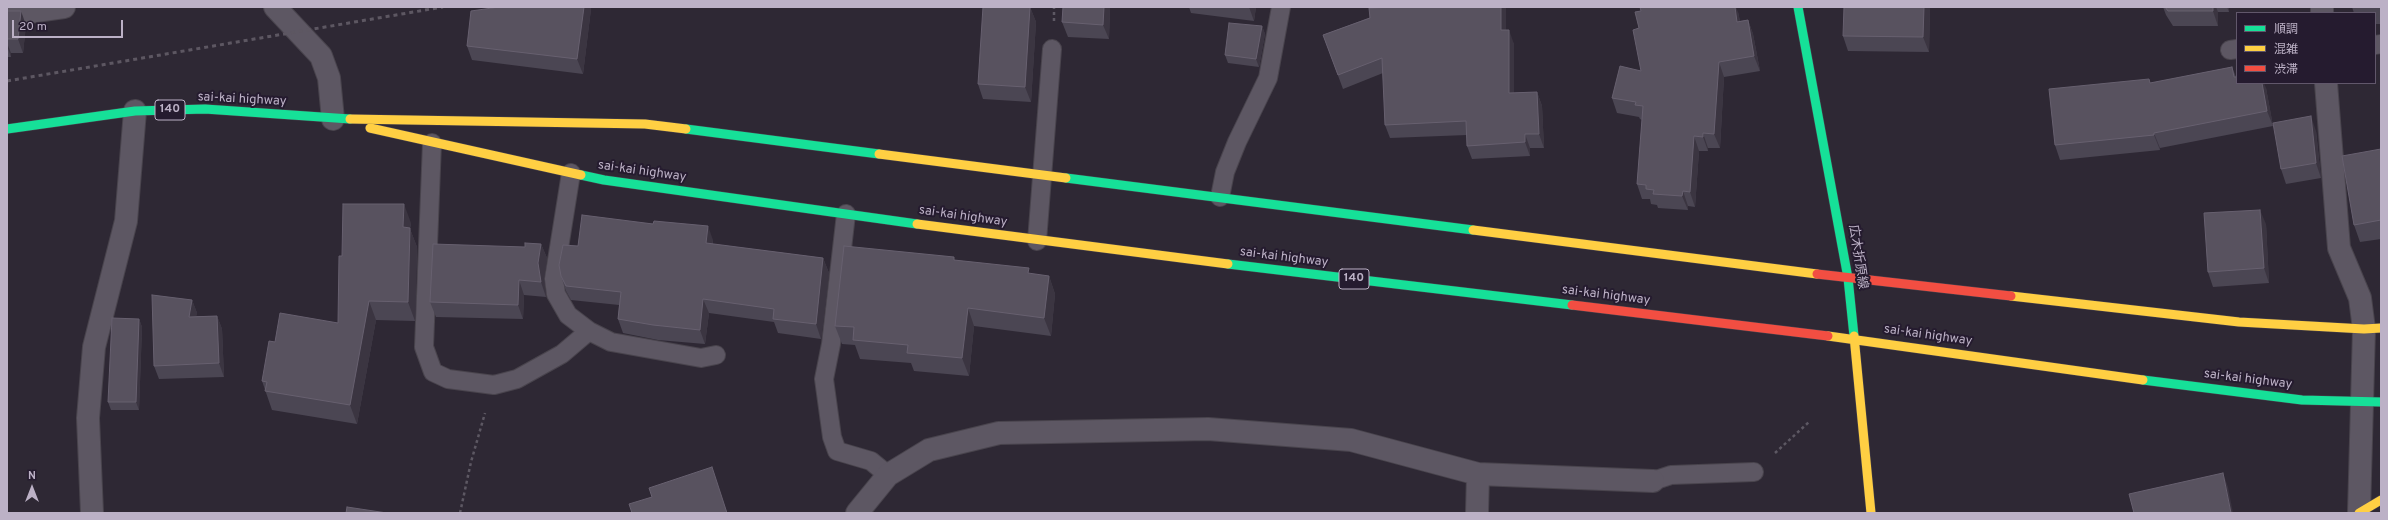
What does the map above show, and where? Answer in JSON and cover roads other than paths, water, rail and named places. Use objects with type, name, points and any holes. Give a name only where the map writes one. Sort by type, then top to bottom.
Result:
[{"type":"main road","name":"広木折原線","points":[[1798,7],[1848,278],[1871,513]]},
{"type":"main road","name":"sai-kai highway","points":[[7,129],[67,119],[135,111],[204,110],[333,119],[645,124],[1848,278],[2239,322],[2373,328]]},
{"type":"main road","name":"sai-kai highway","points":[[333,119],[432,143],[604,180],[1037,241],[1854,339],[2176,385],[2302,400],[2372,402]]},
{"type":"main road","points":[[2359,513],[2381,500]]},
{"type":"street","points":[[7,15],[64,7]]},
{"type":"street","points":[[275,7],[321,56],[329,78],[333,119]]},
{"type":"street","points":[[2326,84],[2339,248],[2373,328],[2372,402],[2359,513]]},
{"type":"street","points":[[92,513],[88,418],[94,348],[126,221],[135,111]]},
{"type":"street","points":[[857,513],[888,475],[930,450],[999,433],[1208,429],[1351,440],[1478,474],[1653,481]]},
{"type":"street","points":[[1477,513],[1478,474]]},
{"type":"lane","points":[[1220,197],[1225,172],[1237,142],[1268,78],[1281,7]]},
{"type":"lane","points":[[1037,241],[1052,49]]},
{"type":"lane","points":[[432,143],[424,347],[432,372],[448,379],[494,385],[517,379],[562,354],[589,332]]},
{"type":"lane","points":[[571,173],[554,279],[556,294],[568,315],[589,332],[611,342],[660,352],[701,358],[716,355]]},
{"type":"lane","points":[[846,214],[831,344],[824,379],[832,437],[837,451],[871,461],[888,475]]},
{"type":"lane","points":[[1653,481],[1671,475],[1754,472]]},
{"type":"railway","points":[[7,81],[443,7]]}]
